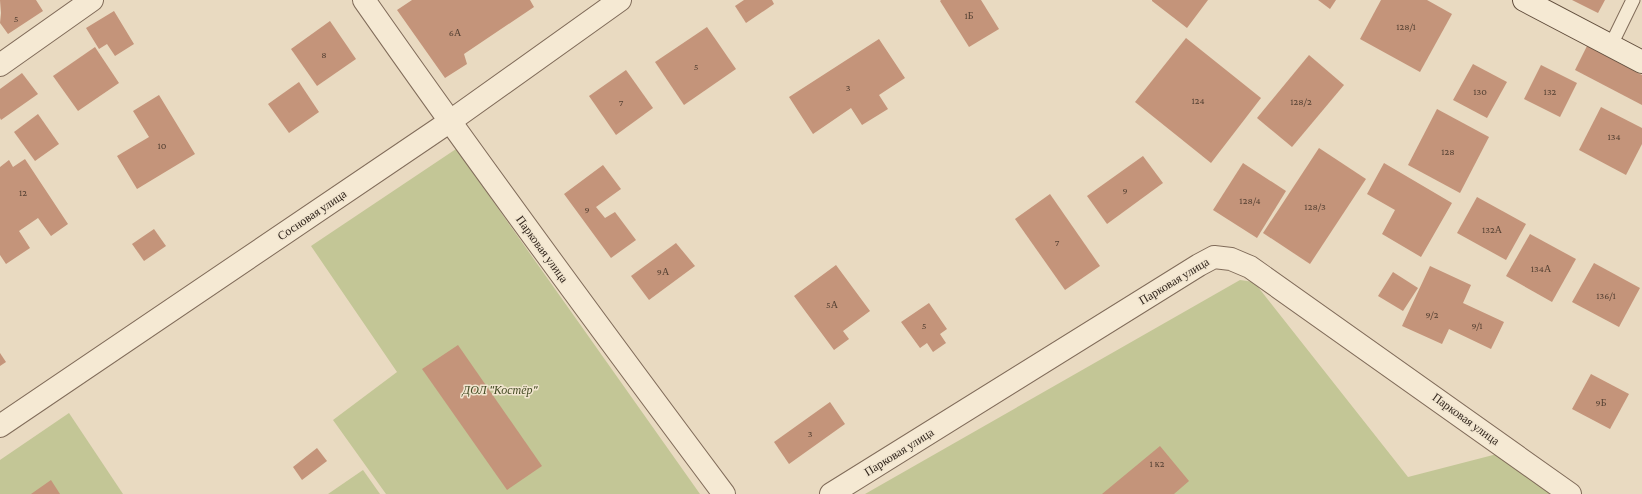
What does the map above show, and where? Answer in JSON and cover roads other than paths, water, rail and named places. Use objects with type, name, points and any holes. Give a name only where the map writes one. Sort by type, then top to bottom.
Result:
[{"type":"street","points":[[0,65],[92,0]]},
{"type":"street","name":"Парковая улица","points":[[364,0],[449,122],[568,285],[724,494]]},
{"type":"street","name":"Сосновая улица","points":[[0,426],[449,122],[620,0]]},
{"type":"street","points":[[1524,0],[1642,62]]},
{"type":"street","name":"Парковая улица","points":[[831,494],[1214,257],[1231,259],[1250,267],[1570,494]]},
{"type":"lane","points":[[1611,45],[1633,0]]},
{"type":"park label","name":"ДОЛ \"Костёр\"","points":[[500,390]]}]
